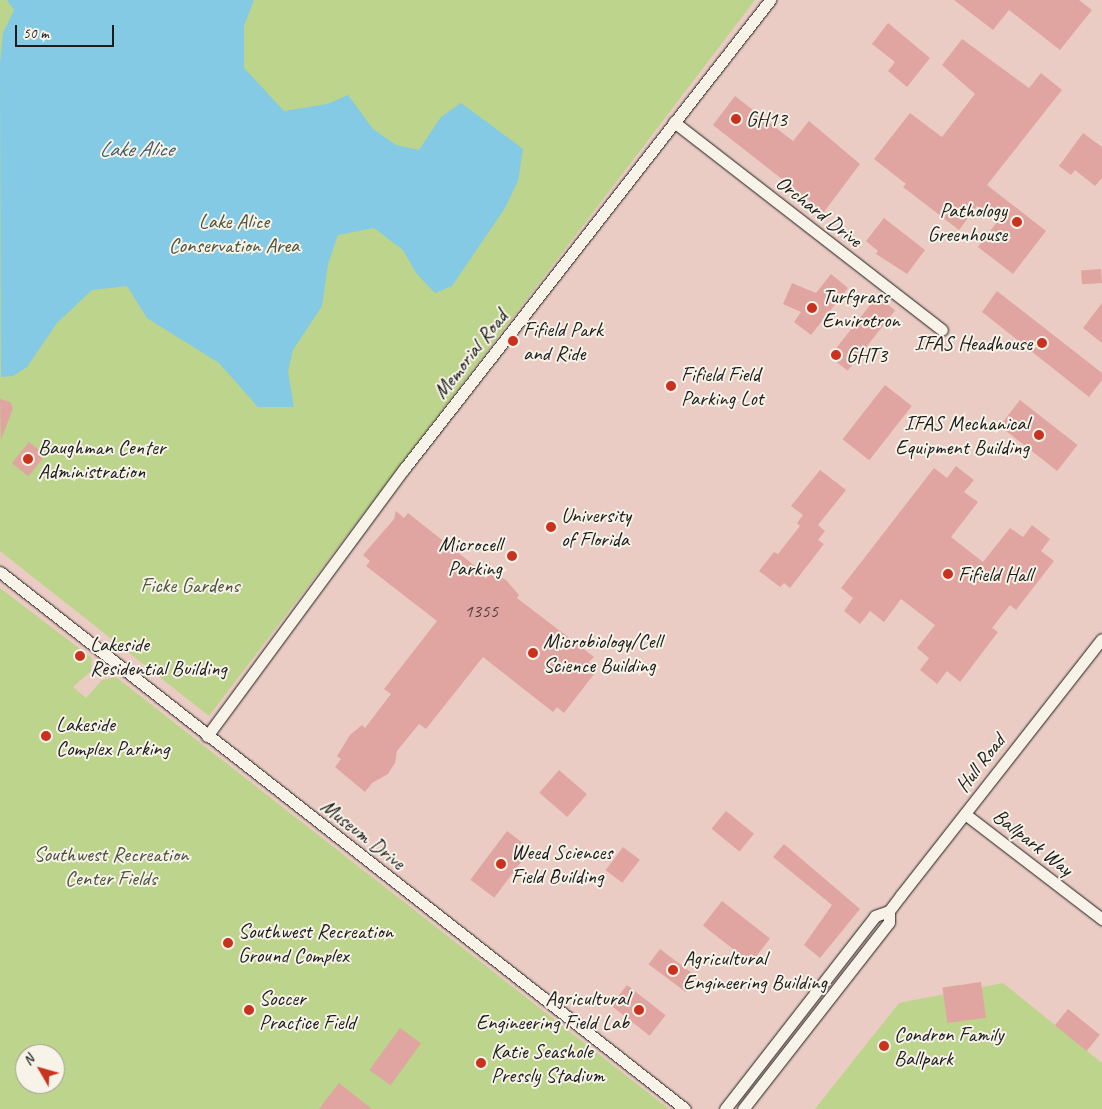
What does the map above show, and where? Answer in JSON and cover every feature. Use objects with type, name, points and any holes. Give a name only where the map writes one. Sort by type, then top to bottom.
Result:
[{"type":"street","name":"Memorial Road","points":[[207,736],[404,469],[770,0]]},
{"type":"street","name":"Orchard Drive","points":[[674,122],[942,330]]},
{"type":"street","name":"Museum Drive","points":[[0,572],[685,1109]]},
{"type":"street","name":"Museum Drive","points":[[0,580],[18,588]]},
{"type":"street","name":"Hull Road","points":[[726,1109],[875,916],[889,911],[1102,640]]},
{"type":"street","name":"Ballpark Way","points":[[964,814],[1102,920]]},
{"type":"street","name":"Hull Road","points":[[743,1109],[889,922],[889,911]]},
{"type":"shaded area","name":"University of Florida","points":[[0,0],[1102,0],[1102,1109],[0,1109]]},
{"type":"green space","name":"Lake Alice Conservation Area","points":[[0,0],[755,0],[209,716],[0,551]]},
{"type":"green space","name":"Southwest Recreation Ground Complex","points":[[0,588],[92,658],[91,671],[73,687],[86,698],[102,680],[116,677],[669,1109],[0,1109]]},
{"type":"green space","points":[[1003,983],[1102,1063],[1102,1109],[815,1109],[899,1003]]},
{"type":"water","name":"Lake Alice","points":[[7,0],[254,0],[244,26],[244,68],[284,111],[327,104],[348,95],[373,129],[396,145],[419,150],[441,117],[461,103],[523,149],[518,181],[505,208],[452,286],[435,293],[416,273],[403,250],[374,228],[338,235],[328,264],[322,306],[293,350],[288,371],[294,407],[258,407],[219,363],[147,318],[127,286],[92,290],[57,323],[27,367],[13,376],[1,377],[0,64],[3,33],[14,10]]},
{"type":"building","points":[[954,0],[1079,0],[1092,10],[1060,50],[1009,10],[993,30]]},
{"type":"building","points":[[888,23],[930,58],[907,87],[888,71],[895,62],[872,44]]},
{"type":"building","points":[[962,39],[1029,88],[1041,73],[1062,90],[987,185],[1046,231],[1013,274],[978,247],[997,222],[977,206],[959,230],[903,187],[906,184],[874,159],[910,113],[942,137],[975,94],[942,65]]},
{"type":"building","points":[[735,96],[793,141],[809,121],[860,164],[824,212],[713,125]]},
{"type":"building","points":[[1083,133],[1102,147],[1102,178],[1095,186],[1075,170],[1071,175],[1059,166]]},
{"type":"building","points":[[884,218],[925,250],[907,274],[876,254],[878,251],[866,241]]},
{"type":"building","points":[[1101,269],[1102,283],[1082,284],[1081,270]]},
{"type":"building","name":"Turfgrass Envirotron","points":[[831,274],[848,288],[811,335],[794,322],[801,312],[783,304],[792,283],[816,293]]},
{"type":"building","name":"IFAS Headhouse","points":[[997,291],[1102,373],[1102,380],[1089,397],[982,312]]},
{"type":"building","points":[[877,296],[895,310],[848,371],[830,357]]},
{"type":"building","points":[[1102,303],[1102,343],[1083,328]]},
{"type":"building","points":[[885,385],[912,406],[869,460],[843,439]]},
{"type":"building","points":[[0,399],[10,402],[13,408],[1,440]]},
{"type":"building","name":"IFAS Mechanical Equipment Building","points":[[1020,400],[1078,445],[1057,471],[1000,426]]},
{"type":"building","name":"Baughman Center Administration","points":[[29,442],[45,455],[28,476],[12,463]]},
{"type":"building","name":"Fifield Hall","points":[[956,466],[974,480],[964,492],[978,502],[951,537],[983,562],[1010,528],[1023,537],[1032,525],[1050,539],[1041,551],[1054,561],[1016,610],[1010,605],[992,628],[998,632],[960,682],[947,671],[937,684],[920,670],[929,658],[917,648],[935,625],[901,599],[884,622],[870,611],[860,624],[844,611],[853,598],[841,588],[934,468],[947,478]]},
{"type":"building","points":[[820,470],[846,490],[818,525],[825,531],[818,540],[824,544],[790,588],[784,583],[780,587],[759,571],[774,552],[778,554],[800,526],[797,523],[803,515],[791,506]]},
{"type":"building","name":"Microbiology/Cell Science Building","points":[[396,511],[404,518],[408,513],[485,574],[488,570],[506,580],[519,595],[517,598],[594,657],[589,662],[598,669],[564,713],[557,707],[553,712],[483,657],[426,729],[419,724],[397,751],[395,763],[388,774],[372,783],[365,792],[335,767],[341,759],[337,756],[350,735],[362,725],[365,728],[391,694],[384,689],[437,621],[366,566],[370,561],[363,555],[394,519]]},
{"type":"building","points":[[559,770],[587,794],[567,817],[539,793]]},
{"type":"building","points":[[726,811],[754,834],[740,852],[712,829]]},
{"type":"building","name":"Weed Sciences Field Building","points":[[507,831],[531,849],[494,898],[470,880]]},
{"type":"building","points":[[784,844],[860,909],[820,958],[804,945],[832,905],[773,857]]},
{"type":"building","points":[[623,847],[640,860],[622,883],[606,870]]},
{"type":"building","points":[[722,901],[770,939],[751,963],[703,925]]},
{"type":"building","name":"Agricultural Engineering Building","points":[[660,949],[697,977],[685,992],[649,964]]},
{"type":"building","points":[[981,982],[986,1018],[947,1023],[942,987]]},
{"type":"building","name":"Agricultural Engineering Field Lab","points":[[627,985],[666,1015],[650,1036],[611,1005]]},
{"type":"building","points":[[1068,1009],[1100,1035],[1087,1051],[1055,1025]]},
{"type":"building","points":[[400,1028],[421,1043],[390,1085],[369,1070]]},
{"type":"building","points":[[339,1083],[372,1109],[319,1109]]},
{"type":"place","name":"GH13","points":[[736,119]]},
{"type":"place","name":"Pathology Greenhouse","points":[[1017,222]]},
{"type":"place","name":"Turfgrass Envirotron","points":[[812,308]]},
{"type":"place","name":"Fifield Park and Ride","points":[[513,341]]},
{"type":"place","name":"IFAS Headhouse","points":[[1042,343]]},
{"type":"place","name":"GHT3","points":[[836,355]]},
{"type":"place","name":"Fifield Field Parking Lot","points":[[671,386]]},
{"type":"place","name":"IFAS Mechanical Equipment Building","points":[[1039,435]]},
{"type":"place","name":"Baughman Center Administration","points":[[28,459]]},
{"type":"place","name":"University of Florida","points":[[551,527]]},
{"type":"place","name":"Microcell Parking","points":[[512,556]]},
{"type":"place","name":"Fifield Hall","points":[[948,574]]},
{"type":"place","name":"Microbiology/Cell Science Building","points":[[533,653]]},
{"type":"place","name":"Lakeside Residential Building","points":[[80,656]]},
{"type":"place","name":"Lakeside Complex Parking","points":[[46,736]]},
{"type":"place","name":"Weed Sciences Field Building","points":[[501,864]]},
{"type":"place","name":"Southwest Recreation Ground Complex","points":[[228,943]]},
{"type":"place","name":"Agricultural Engineering Building","points":[[673,970]]},
{"type":"place","name":"Soccer Practice Field","points":[[249,1010]]},
{"type":"place","name":"Agricultural Engineering Field Lab","points":[[639,1010]]},
{"type":"place","name":"Condron Family Ballpark","points":[[884,1046]]},
{"type":"place","name":"Katie Seashole Pressly Stadium","points":[[481,1063]]},
{"type":"park label","name":"Ficke Gardens","points":[[190,585]]},
{"type":"park label","name":"Southwest Recreation Center Fields","points":[[111,866]]}]
